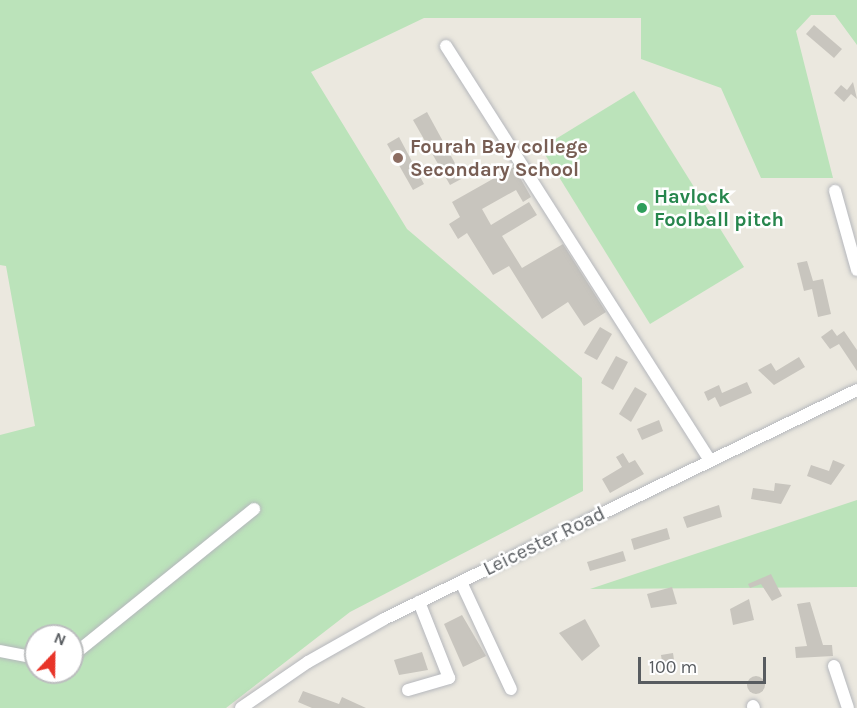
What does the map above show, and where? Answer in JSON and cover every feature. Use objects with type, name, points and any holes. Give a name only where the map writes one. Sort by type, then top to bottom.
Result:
[{"type":"street","points":[[446,46],[710,460]]},
{"type":"street","points":[[836,191],[857,270]]},
{"type":"street","name":"Leicester Road","points":[[241,708],[308,662],[419,602],[857,390]]},
{"type":"street","points":[[84,646],[254,509]]},
{"type":"street","points":[[461,582],[511,689]]},
{"type":"street","points":[[408,690],[449,678],[419,602]]},
{"type":"street","points":[[0,651],[24,656]]},
{"type":"street","points":[[834,666],[848,708]]},
{"type":"green space","points":[[0,0],[857,0],[857,45],[835,15],[811,15],[796,31],[833,178],[761,178],[721,88],[641,59],[641,18],[424,18],[311,72],[407,229],[582,378],[583,491],[350,612],[226,708],[0,708],[0,435],[35,426],[6,266],[0,265]]},
{"type":"green space","name":"Havlock Foolball pitch","points":[[634,91],[744,267],[650,324],[541,148]]},
{"type":"green space","points":[[857,500],[857,587],[590,589]]},
{"type":"building","points":[[814,25],[842,49],[834,58],[806,34]]},
{"type":"building","points":[[853,82],[857,99],[851,94],[844,102],[834,93],[841,85],[847,90]]},
{"type":"building","points":[[427,112],[463,178],[450,185],[413,120]]},
{"type":"building","points":[[399,137],[424,184],[413,190],[387,144]]},
{"type":"building","points":[[514,167],[531,197],[523,202],[516,190],[482,209],[491,225],[529,202],[537,215],[502,236],[522,268],[563,244],[606,312],[584,326],[568,302],[542,319],[509,266],[493,275],[467,233],[458,239],[449,224],[460,217],[452,202]]},
{"type":"building","points":[[807,261],[813,281],[823,279],[831,314],[818,317],[812,289],[804,291],[797,263]]},
{"type":"building","points":[[600,327],[612,334],[597,360],[584,353]]},
{"type":"building","points":[[832,329],[837,336],[844,331],[857,350],[857,371],[839,344],[830,349],[821,337]]},
{"type":"building","points":[[616,356],[628,362],[613,390],[601,383]]},
{"type":"building","points":[[799,357],[805,367],[774,385],[758,370],[771,363],[776,371]]},
{"type":"building","points":[[747,382],[752,393],[720,407],[715,397],[708,401],[704,392],[719,385],[722,393]]},
{"type":"building","points":[[635,387],[647,394],[631,422],[619,414]]},
{"type":"building","points":[[659,420],[663,431],[642,440],[637,429]]},
{"type":"building","points":[[623,453],[629,463],[635,460],[644,474],[610,493],[602,479],[622,467],[616,457]]},
{"type":"building","points":[[833,460],[845,465],[831,485],[807,476],[811,465],[829,471]]},
{"type":"building","points":[[775,483],[791,485],[781,504],[751,499],[753,488],[774,491]]},
{"type":"building","points":[[719,505],[722,517],[687,528],[683,517]]},
{"type":"building","points":[[667,528],[670,539],[634,550],[631,539]]},
{"type":"building","points":[[623,551],[626,561],[590,571],[587,562]]},
{"type":"building","points":[[771,574],[782,596],[772,601],[761,584],[750,588],[748,584]]},
{"type":"building","points":[[672,587],[677,604],[651,608],[647,594]]},
{"type":"building","points":[[749,599],[754,620],[733,625],[730,609]]},
{"type":"building","points":[[810,602],[823,645],[832,645],[833,656],[796,658],[795,647],[807,646],[797,604]]},
{"type":"building","points":[[462,615],[486,656],[463,667],[444,624]]},
{"type":"building","points":[[585,619],[600,646],[582,661],[559,633]]},
{"type":"building","points":[[422,652],[428,670],[399,675],[394,660]]},
{"type":"building","points":[[673,653],[675,667],[663,668],[661,655]]},
{"type":"building","points":[[756,676],[762,679],[765,685],[762,691],[756,694],[750,691],[747,685],[750,679]]},
{"type":"building","points":[[303,691],[339,704],[342,697],[366,708],[312,708],[298,702]]},
{"type":"place","name":"Fourah Bay college Secondary School","points":[[398,158]]},
{"type":"place","name":"Havlock Foolball pitch","points":[[642,208]]}]
